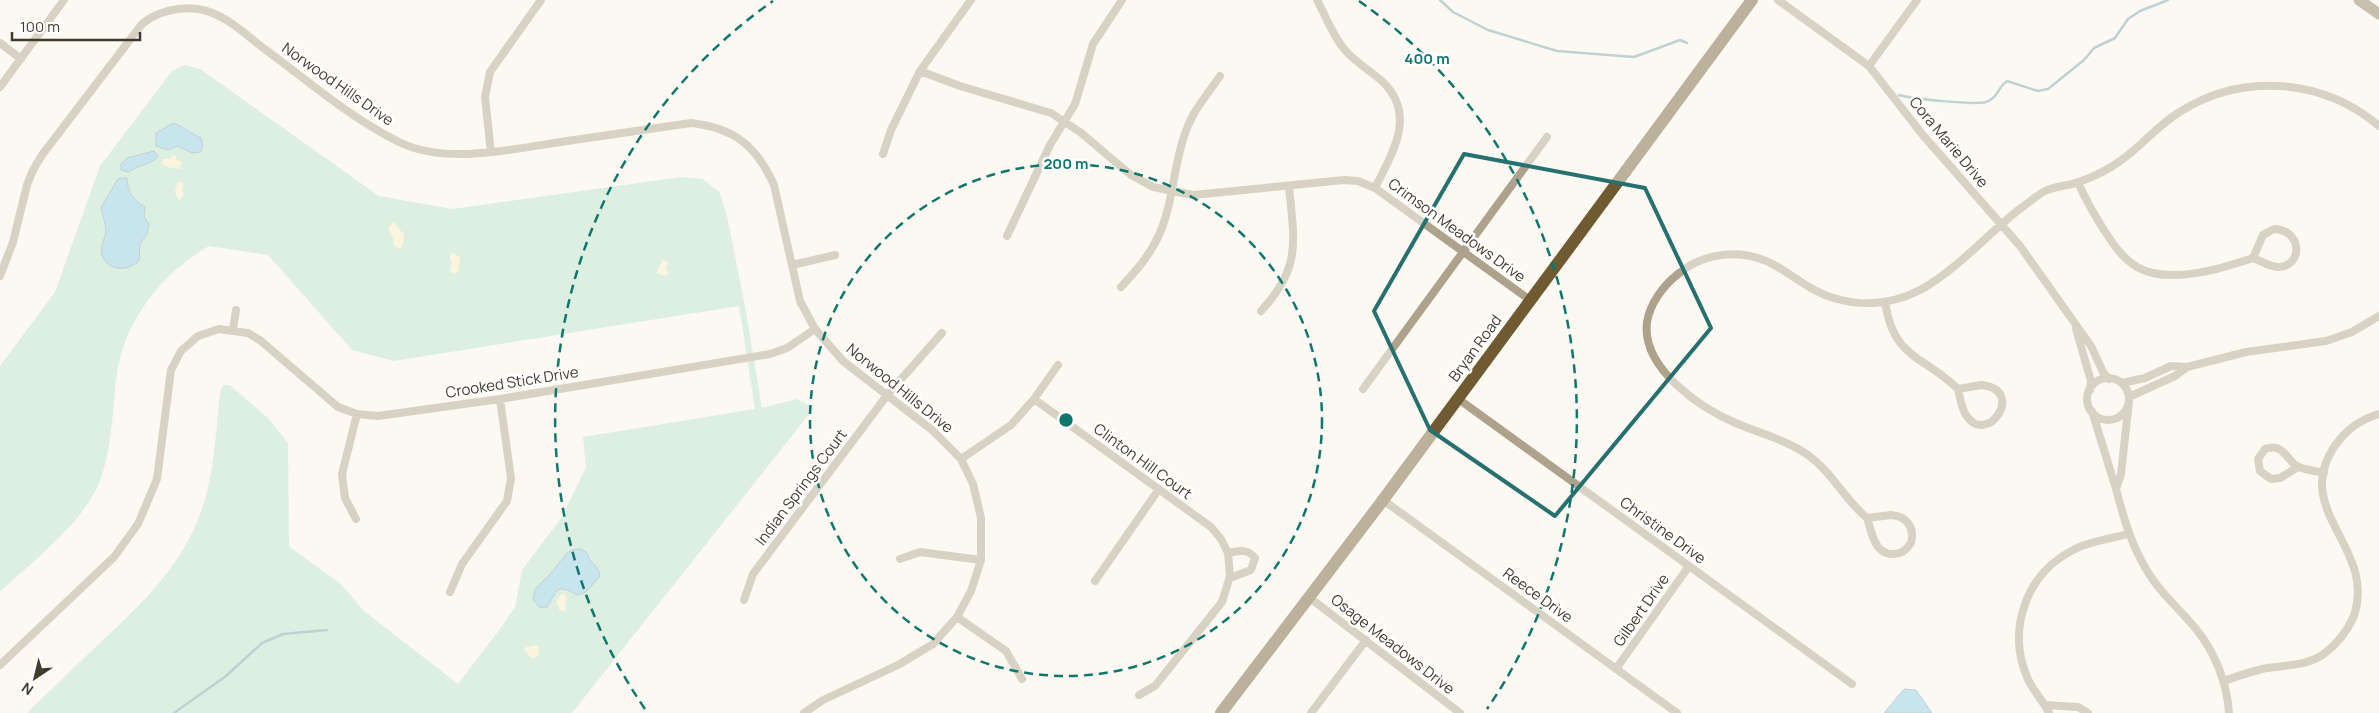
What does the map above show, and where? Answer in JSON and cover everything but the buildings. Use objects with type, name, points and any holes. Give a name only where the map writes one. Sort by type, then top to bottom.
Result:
[{"type":"main road","name":"Bryan Road","points":[[1221,713],[1383,500],[1752,0]]},
{"type":"street","points":[[0,87],[64,0]]},
{"type":"street","points":[[491,152],[485,97],[490,72],[541,0]]},
{"type":"street","points":[[883,154],[891,130],[920,71],[971,0]]},
{"type":"street","points":[[1007,236],[1050,145],[1074,104],[1093,44],[1122,0]]},
{"type":"street","points":[[1317,0],[1344,49],[1355,61],[1382,81],[1390,90],[1397,104],[1400,116],[1398,138],[1375,188]]},
{"type":"street","name":"Cora Marie Drive","points":[[1778,0],[1869,66],[1922,134],[2000,224],[2049,285],[2090,346],[2103,372],[2109,379]]},
{"type":"street","points":[[1869,66],[1917,0]]},
{"type":"street","points":[[2360,0],[2379,14]]},
{"type":"street","name":"Norwood Hills Drive","points":[[0,276],[13,242],[26,185],[42,155],[137,29],[152,16],[174,10],[199,9],[227,21],[371,127],[401,143],[445,154],[491,152],[691,124],[724,129],[752,150],[766,167],[774,184],[800,302],[815,329],[843,361],[932,430],[961,459],[973,484],[981,518],[981,560],[971,591],[957,617],[933,644],[923,652],[822,700],[804,713]]},
{"type":"street","points":[[0,43],[21,59]]},
{"type":"street","name":"Crimson Meadows Drive","points":[[920,71],[960,86],[1038,107],[1065,121],[1131,175],[1153,187],[1171,192],[1193,195],[1289,186],[1318,181],[1358,181],[1375,188],[1530,300]]},
{"type":"street","points":[[1121,287],[1148,255],[1160,234],[1185,132],[1198,106],[1220,76]]},
{"type":"street","points":[[1867,518],[1891,515],[1901,516],[1911,527],[1911,543],[1898,554],[1882,551],[1875,543],[1867,518],[1854,505],[1830,474],[1812,458],[1782,440],[1736,424],[1715,412],[1679,386],[1662,369],[1653,356],[1647,333],[1647,322],[1655,300],[1681,271],[1704,258],[1731,254],[1765,260],[1808,288],[1834,298],[1849,302],[1885,302],[1913,293],[1941,278],[2000,224],[2044,191],[2078,182],[2103,172],[2122,160],[2178,113],[2216,94],[2245,86],[2272,85],[2303,88],[2335,98],[2363,112],[2379,126]]},
{"type":"street","points":[[1362,389],[1547,137]]},
{"type":"street","points":[[2078,182],[2086,202],[2118,251],[2135,267],[2144,271],[2164,275],[2194,273],[2231,266],[2253,258],[2272,266],[2284,267],[2289,264],[2296,253],[2295,241],[2292,236],[2281,229],[2268,231],[2260,240],[2253,258]]},
{"type":"street","points":[[1262,311],[1286,279],[1293,256],[1289,186]]},
{"type":"street","points":[[792,265],[835,255]]},
{"type":"street","points":[[1885,302],[1891,330],[1897,341],[1905,350],[1958,388],[1965,414],[1969,419],[1980,424],[1986,424],[1997,418],[2001,412],[2001,399],[1994,388],[1981,385],[1958,388]]},
{"type":"street","points":[[233,330],[236,310]]},
{"type":"street","points":[[2229,713],[2224,681],[2213,656],[2201,636],[2154,581],[2128,534],[2088,401],[2090,390],[2096,382],[2109,379],[2122,383],[2145,378],[2171,366],[2187,367],[2246,352],[2326,341],[2352,332],[2379,316]]},
{"type":"street","name":"Cora Marie Drive","points":[[2076,327],[2091,381],[2090,390]]},
{"type":"street","name":"Crooked Stick Drive","points":[[0,666],[114,557],[138,524],[157,479],[170,370],[181,351],[198,336],[219,329],[248,333],[261,341],[338,407],[357,414],[378,416],[500,399],[770,354],[787,348],[815,329]]},
{"type":"street","name":"Indian Springs Court","points":[[744,600],[753,574],[888,394],[942,333]]},
{"type":"street","points":[[961,459],[1011,425],[1034,399],[1058,365]]},
{"type":"street","points":[[2092,411],[2102,419],[2114,419],[2124,413],[2129,399],[2175,376],[2187,367]]},
{"type":"street","points":[[2116,489],[2121,474],[2129,399],[2122,383]]},
{"type":"street","name":"Christine Drive","points":[[1458,398],[1852,684]]},
{"type":"street","points":[[450,592],[462,564],[507,501],[510,490],[511,478],[500,399]]},
{"type":"street","name":"Clinton Hill Court","points":[[1034,399],[1217,532],[1228,553],[1230,578],[1222,602],[1155,686],[1139,695]]},
{"type":"street","points":[[356,519],[345,498],[342,474],[357,414]]},
{"type":"street","points":[[2224,681],[2252,672],[2308,662],[2324,654],[2349,625],[2356,610],[2360,583],[2350,549],[2330,515],[2324,498],[2324,473],[2331,453],[2340,439],[2364,420],[2379,414]]},
{"type":"street","points":[[2298,467],[2280,478],[2271,479],[2260,471],[2258,460],[2265,450],[2276,448],[2286,453],[2298,467],[2324,473]]},
{"type":"street","points":[[1095,581],[1160,489]]},
{"type":"street","name":"Reece Drive","points":[[1383,500],[1677,713]]},
{"type":"street","points":[[2049,713],[2027,678],[2020,656],[2018,632],[2021,612],[2027,595],[2046,568],[2061,556],[2088,544],[2128,534]]},
{"type":"street","points":[[1228,553],[1243,550],[1252,554],[1255,558],[1251,570],[1230,578]]},
{"type":"street","points":[[900,559],[920,552],[981,560]]},
{"type":"street","name":"Gilbert Drive","points":[[1616,669],[1689,566]]},
{"type":"street","name":"Osage Meadows Drive","points":[[1310,598],[1460,713]]},
{"type":"street","points":[[957,617],[1006,652],[1022,679]]},
{"type":"street","points":[[1311,713],[1366,640]]},
{"type":"street","points":[[2045,705],[2078,707],[2088,713]]},
{"type":"highlighted area","points":[[1464,154],[1645,188],[1711,328],[1555,516],[1430,430],[1374,311]]},
{"type":"green space","points":[[185,65],[200,69],[379,196],[452,209],[681,177],[703,179],[720,193],[727,216],[745,306],[762,408],[797,399],[814,408],[572,713],[27,713],[149,594],[163,578],[188,541],[205,499],[211,473],[220,393],[223,385],[230,385],[269,419],[288,443],[289,545],[291,548],[341,584],[364,611],[458,684],[515,607],[522,570],[562,517],[586,467],[583,437],[755,409],[739,306],[394,361],[352,350],[268,255],[209,246],[175,271],[160,286],[135,320],[120,360],[107,458],[99,483],[91,498],[81,513],[55,542],[0,592],[0,366],[55,292],[100,166],[172,71]]},
{"type":"sand","points":[[173,155],[182,162],[180,169],[167,167],[162,164],[163,159],[170,159]]},
{"type":"sand","points":[[180,181],[183,183],[182,190],[184,195],[179,200],[175,192],[177,183]]},
{"type":"sand","points":[[394,222],[404,235],[403,245],[400,249],[394,246],[393,238],[388,228]]},
{"type":"sand","points":[[453,252],[460,258],[458,272],[455,274],[450,271],[452,264],[450,256]]},
{"type":"sand","points":[[663,259],[668,263],[666,269],[669,273],[666,276],[656,273]]},
{"type":"sand","points":[[561,594],[565,594],[567,598],[565,602],[566,609],[563,611],[559,610],[559,606],[556,603]]},
{"type":"sand","points":[[536,645],[539,647],[538,655],[533,659],[524,650],[526,647]]},
{"type":"water","points":[[173,123],[201,138],[203,147],[200,152],[192,153],[178,146],[168,150],[156,146],[156,133]]},
{"type":"water","points":[[154,151],[158,157],[151,162],[129,172],[121,170],[121,164],[127,158]]},
{"type":"water","points":[[127,178],[128,188],[132,195],[145,207],[144,217],[149,224],[147,234],[140,244],[139,261],[129,267],[118,268],[108,264],[102,255],[106,231],[101,207],[118,179]]},
{"type":"water","points":[[581,549],[587,553],[600,576],[586,592],[577,595],[560,589],[546,608],[539,607],[533,600],[535,589],[567,553],[572,550]]},
{"type":"water","points":[[1904,689],[1916,690],[1932,713],[1884,713]]},
{"type":"waterway","points":[[1440,0],[1453,12],[1488,30],[1557,51],[1634,57],[1680,40],[1687,43]]},
{"type":"waterway","points":[[1899,95],[1943,101],[1979,103],[1993,98],[2007,81],[2038,91],[2048,89],[2084,60],[2094,48],[2115,38],[2128,19],[2140,11],[2168,0]]},
{"type":"waterway","points":[[174,713],[226,676],[262,643],[283,634],[327,630]]}]
